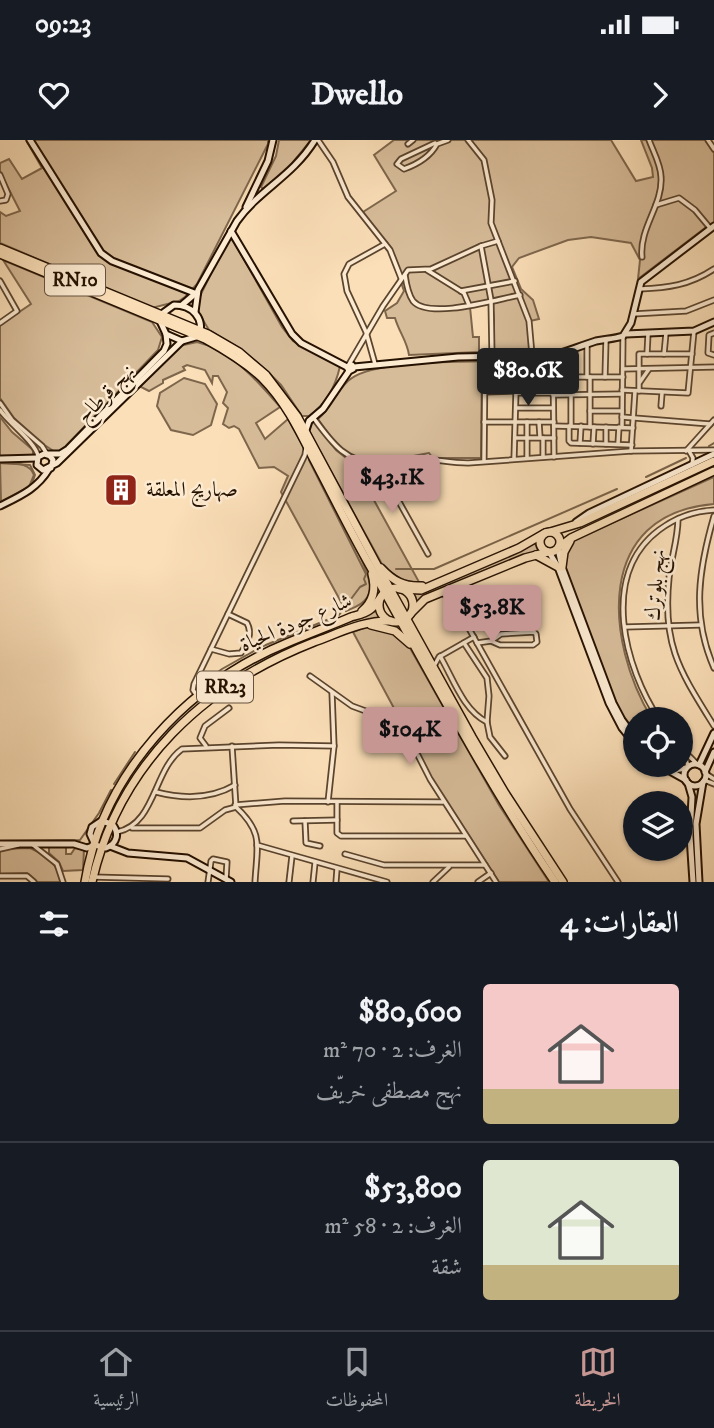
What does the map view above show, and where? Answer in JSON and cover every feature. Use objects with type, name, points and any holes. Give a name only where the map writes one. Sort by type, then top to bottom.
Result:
[{"type":"highway","name":"RN10","points":[[0,248],[150,313],[162,324],[214,338],[239,352],[266,374],[306,431],[385,593],[409,617],[425,653],[505,793],[563,882]]},
{"type":"highway","name":"RN10","points":[[0,254],[150,313]]},
{"type":"highway","points":[[150,313],[167,309]]},
{"type":"highway","points":[[150,313],[162,324]]},
{"type":"highway","name":"RN10","points":[[201,333],[262,379],[282,402],[373,564]]},
{"type":"highway","points":[[186,341],[201,333]]},
{"type":"highway","points":[[385,593],[400,589],[421,590],[714,461]]},
{"type":"highway","points":[[409,617],[425,599],[536,554],[558,548],[571,538],[714,471]]},
{"type":"highway","points":[[548,533],[558,536],[558,548]]},
{"type":"highway","points":[[548,533],[541,538],[540,544],[542,549],[548,552]]},
{"type":"highway","points":[[536,554],[560,567],[571,538]]},
{"type":"highway","points":[[373,564],[404,585],[418,586],[440,582]]},
{"type":"highway","points":[[357,615],[368,606],[374,594],[373,564]]},
{"type":"highway","name":"RN10","points":[[400,589],[411,599],[409,617],[425,664],[498,796],[555,882]]},
{"type":"highway","name":"RN10","points":[[385,593],[379,605],[381,613],[391,621]]},
{"type":"highway","name":"شارع جودة الحياة","points":[[114,810],[125,779],[149,743],[197,696],[222,677],[263,653],[371,610],[385,593]]},
{"type":"highway","name":"شارع جودة الحياة","points":[[114,810],[158,748],[209,698],[267,662],[360,625],[409,617]]},
{"type":"highway","points":[[360,625],[379,625],[395,631],[407,640],[425,664]]},
{"type":"highway","points":[[108,826],[114,810]]},
{"type":"highway","points":[[86,882],[98,845],[114,810]]},
{"type":"highway","points":[[92,879],[98,845]]},
{"type":"street","points":[[30,140],[101,253],[112,261],[197,293]]},
{"type":"street","points":[[167,309],[182,305],[197,293],[245,210],[268,160],[273,140]]},
{"type":"street","points":[[245,210],[296,166],[316,140],[333,162],[348,197],[386,244],[414,303],[451,309],[520,295]]},
{"type":"street","points":[[408,144],[413,140]]},
{"type":"street","points":[[434,142],[429,155],[414,165],[404,169],[397,164],[434,142],[448,140]]},
{"type":"street","points":[[474,140],[469,142],[484,160],[492,195],[490,218],[529,321],[532,355]]},
{"type":"street","points":[[708,140],[714,148]]},
{"type":"street","points":[[642,257],[640,244],[656,205],[662,175],[650,141]]},
{"type":"street","points":[[0,175],[8,194],[6,200],[0,201]]},
{"type":"street","points":[[618,444],[625,335],[639,289],[646,277],[712,227],[678,198],[656,205]]},
{"type":"street","points":[[231,231],[292,334],[301,343],[350,368],[489,356],[529,359],[556,356],[606,339],[625,335],[694,331],[714,322]]},
{"type":"street","points":[[306,431],[312,418],[323,409],[350,368],[366,332],[403,276],[412,269],[434,268],[498,241]]},
{"type":"street","points":[[375,364],[366,332],[347,291],[345,270],[349,264],[386,244]]},
{"type":"street","points":[[481,246],[491,300],[484,460]]},
{"type":"street","points":[[425,269],[461,291],[470,305]]},
{"type":"street","points":[[639,289],[678,286],[692,282],[714,269]]},
{"type":"street","points":[[461,291],[515,281]]},
{"type":"street","points":[[0,323],[17,311],[1,283]]},
{"type":"street","points":[[197,293],[195,312],[201,333]]},
{"type":"street","points":[[633,314],[686,311],[714,300]]},
{"type":"street","points":[[182,305],[195,312]]},
{"type":"street","name":"نهج قرطاج","points":[[47,454],[60,454],[68,449],[164,351],[167,344],[162,324],[167,309]]},
{"type":"street","points":[[162,324],[186,341]]},
{"type":"street","points":[[485,392],[590,395],[637,391],[687,394],[690,391],[694,331]]},
{"type":"street","points":[[664,354],[666,333]]},
{"type":"street","points":[[714,333],[709,335],[708,352],[714,355]]},
{"type":"street","points":[[647,354],[648,334]]},
{"type":"street","points":[[605,377],[606,339]]},
{"type":"street","name":"نهج قرطاج","points":[[33,488],[186,341]]},
{"type":"street","points":[[587,345],[593,444]]},
{"type":"street","points":[[640,382],[638,355],[692,354]]},
{"type":"street","points":[[516,357],[556,356]]},
{"type":"street","points":[[554,457],[553,377],[556,356]]},
{"type":"street","points":[[514,459],[516,357]]},
{"type":"street","points":[[623,369],[714,367]]},
{"type":"street","points":[[631,452],[637,391],[649,369]]},
{"type":"street","points":[[517,377],[623,377]]},
{"type":"street","points":[[661,406],[662,393]]},
{"type":"street","points":[[571,395],[571,443],[632,445]]},
{"type":"street","points":[[0,403],[12,420],[53,460],[50,469],[43,470],[22,460]]},
{"type":"street","points":[[516,408],[553,408]]},
{"type":"street","points":[[0,410],[15,429],[35,447],[38,457],[38,477],[33,488],[0,506]]},
{"type":"street","points":[[590,411],[634,418],[710,424]]},
{"type":"street","points":[[297,416],[312,418]]},
{"type":"street","points":[[312,418],[346,455],[378,464],[424,459],[447,463],[631,452],[714,452]]},
{"type":"street","points":[[687,451],[714,420]]},
{"type":"street","points":[[484,422],[539,422],[633,428]]},
{"type":"street","points":[[527,422],[527,458]]},
{"type":"street","points":[[539,422],[543,457]]},
{"type":"street","points":[[580,443],[581,426]]},
{"type":"street","points":[[606,427],[606,444]]},
{"type":"street","points":[[515,438],[554,438]]},
{"type":"street","points":[[197,696],[193,686],[305,455],[306,445]]},
{"type":"street","points":[[687,451],[693,458],[692,465]]},
{"type":"street","points":[[567,528],[589,513],[714,452]]},
{"type":"street","points":[[0,459],[22,460],[47,454]]},
{"type":"street","points":[[378,464],[428,554]]},
{"type":"street","points":[[653,707],[636,676],[624,628],[626,583],[633,562],[652,535],[678,519],[696,512],[714,510]]},
{"type":"street","points":[[714,516],[699,581],[700,625],[714,668]]},
{"type":"street","name":"نهج بلوترك","points":[[678,519],[669,575],[667,625],[677,664],[714,726]]},
{"type":"street","points":[[558,548],[560,567],[608,703],[623,729]]},
{"type":"street","points":[[548,552],[560,567],[613,703],[623,721]]},
{"type":"street","points":[[453,600],[456,587]]},
{"type":"street","points":[[440,593],[453,600],[570,808],[618,882]]},
{"type":"street","points":[[211,649],[241,653],[248,640],[247,623],[228,614]]},
{"type":"street","points":[[624,628],[700,625]]},
{"type":"street","points":[[477,643],[491,641],[500,634],[534,632],[537,642],[533,645],[500,646],[491,641]]},
{"type":"street","points":[[434,668],[439,657],[474,638]]},
{"type":"street","points":[[464,643],[487,678],[489,696],[486,722],[490,737],[505,756]]},
{"type":"street","points":[[425,653],[439,657],[466,702],[479,718],[486,722]]},
{"type":"street","points":[[487,678],[495,675]]},
{"type":"street","points":[[310,676],[361,710],[399,718],[430,779],[496,882]]},
{"type":"street","points":[[328,802],[334,746],[332,693]]},
{"type":"street","points":[[208,747],[200,741],[201,733],[205,726],[229,708]]},
{"type":"street","points":[[693,765],[698,764],[714,733]]},
{"type":"street","points":[[131,828],[156,792],[178,751],[187,748],[232,746],[334,746]]},
{"type":"street","points":[[232,746],[236,806],[252,824],[257,836],[255,882]]},
{"type":"street","points":[[699,882],[696,824],[705,777],[714,752]]},
{"type":"street","points":[[693,760],[705,777],[714,781]]},
{"type":"street","points":[[679,777],[694,785],[705,777]]},
{"type":"street","points":[[685,777],[692,797],[690,836],[693,882]]},
{"type":"street","points":[[156,792],[201,796],[235,785]]},
{"type":"street","points":[[90,834],[92,827],[108,826],[201,828],[230,807],[285,801],[444,802]]},
{"type":"street","points":[[337,802],[337,833],[341,836],[466,836]]},
{"type":"street","points":[[293,821],[337,820]]},
{"type":"street","points":[[305,821],[306,843],[320,846]]},
{"type":"street","points":[[98,845],[115,841],[108,826]]},
{"type":"street","points":[[90,834],[98,845]]},
{"type":"street","points":[[90,834],[98,845]]},
{"type":"street","points":[[32,844],[54,860],[63,880],[69,882]]},
{"type":"street","points":[[0,846],[98,845],[128,853],[187,858],[229,881]]},
{"type":"street","points":[[257,845],[387,882]]},
{"type":"street","points":[[345,854],[384,865],[485,865]]},
{"type":"street","points":[[289,882],[292,856]]},
{"type":"street","points":[[208,882],[212,860],[226,860],[229,881]]},
{"type":"street","points":[[313,882],[315,862]]},
{"type":"street","points":[[433,882],[450,866]]},
{"type":"street","points":[[336,882],[337,869]]},
{"type":"street","points":[[478,882],[491,873]]},
{"type":"street","points":[[0,876],[27,876],[34,882]]},
{"type":"street","points":[[364,876],[364,882]]},
{"type":"street","points":[[92,879],[168,879]]},
{"type":"shaded area","points":[[26,140],[268,140],[268,144],[197,284],[179,301],[152,308],[0,243],[0,212],[6,216],[20,211],[0,172],[0,163],[9,159],[22,179],[42,168]]},
{"type":"shaded area","points":[[279,140],[311,140],[286,171],[263,189],[261,187],[276,156]]},
{"type":"shaded area","points":[[394,140],[611,140],[636,181],[653,177],[641,140],[705,140],[714,153],[714,224],[709,225],[638,279],[640,260],[631,243],[591,237],[568,240],[519,258],[512,267],[521,289],[533,300],[539,319],[530,321],[533,352],[493,351],[492,302],[470,307],[473,337],[479,337],[479,352],[409,355],[395,318],[387,318],[385,311],[397,303],[404,291],[392,256],[363,212],[396,191],[374,155]]},
{"type":"shaded area","points":[[228,239],[233,240],[282,327],[293,341],[340,366],[329,394],[309,416],[302,416],[281,385],[268,372],[241,349],[209,330],[198,312],[199,298]]},
{"type":"shaded area","points":[[3,260],[152,322],[162,337],[158,350],[62,450],[55,452],[37,440],[14,418],[0,398],[0,325],[31,304]]},
{"type":"shaded area","points":[[197,342],[233,359],[280,407],[256,423],[265,439],[288,419],[350,534],[369,578],[370,591],[361,604],[346,611],[281,492],[288,476],[274,467],[259,468],[239,429],[223,424],[228,408],[223,403],[227,392],[218,376],[213,376],[212,383],[205,370],[187,365],[183,367],[185,370],[163,380],[163,383],[149,391],[139,386],[179,346]]},
{"type":"shaded area","points":[[482,361],[481,458],[433,458],[429,453],[384,460],[362,458],[338,446],[318,419],[344,385],[359,374],[392,366]]},
{"type":"shaded area","points":[[184,378],[205,384],[217,404],[211,425],[193,435],[171,430],[157,406],[160,393]]},
{"type":"shaded area","points":[[0,417],[12,432],[33,450],[33,456],[0,456]]},
{"type":"shaded area","points":[[313,421],[345,457],[376,466],[359,473],[419,582],[400,578],[383,566],[308,430]]},
{"type":"shaded area","points":[[0,463],[24,465],[34,475],[29,487],[1,502]]},
{"type":"shaded area","points":[[714,477],[714,504],[675,513],[647,531],[629,556],[620,586],[619,619],[625,654],[636,688],[646,707],[623,707],[623,720],[567,575],[567,553],[572,541]]},
{"type":"shaded area","points":[[535,543],[538,551],[415,603],[411,593],[444,583]]},
{"type":"shaded area","points":[[377,608],[382,619],[288,653],[233,680],[207,698],[182,719],[158,745],[110,822],[107,821],[117,798],[145,753],[162,732],[201,695],[222,679],[257,659]]},
{"type":"shaded area","points":[[379,626],[406,641],[499,805],[549,882],[499,882],[431,777],[353,632]]},
{"type":"shaded area","points":[[49,847],[66,847],[66,854],[71,854],[75,848],[84,849],[83,870],[63,871],[59,862],[49,853]]},
{"type":"shaded area","points":[[30,848],[50,861],[61,882],[37,882],[27,873],[0,874],[0,849]]},
{"type":"waterway","points":[[202,343],[211,346]]},
{"type":"waterway","points":[[216,349],[229,357]]},
{"type":"waterway","points":[[234,360],[259,382],[278,404]]},
{"type":"waterway","points":[[709,446],[714,443]]},
{"type":"waterway","points":[[646,477],[686,458]]},
{"type":"waterway","points":[[200,685],[261,647],[339,615],[360,587],[366,584],[366,574],[309,460]]},
{"type":"waterway","points":[[2,463],[30,465],[35,475],[31,486]]},
{"type":"waterway","points":[[396,569],[434,569],[617,489]]},
{"type":"waterway","points":[[114,784],[135,752]]},
{"type":"waterway","points":[[0,841],[80,840],[111,790]]},
{"type":"place","name":"صهاريج المعلقة","points":[[121,490]]}]
